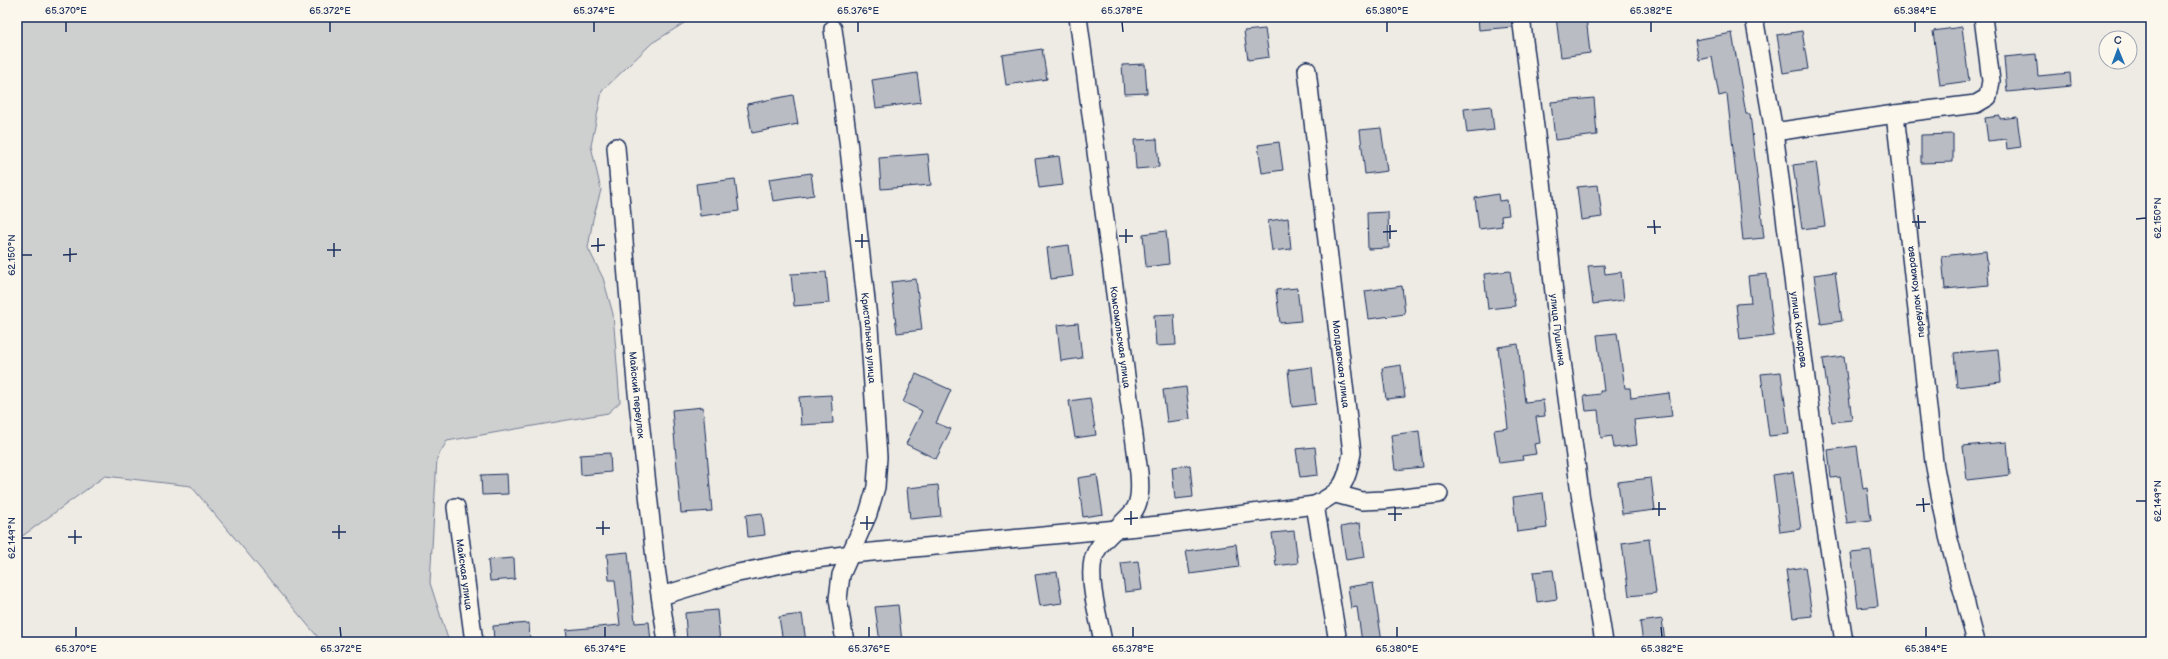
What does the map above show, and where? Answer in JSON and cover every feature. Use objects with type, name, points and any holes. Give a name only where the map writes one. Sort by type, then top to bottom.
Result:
[{"type":"street","name":"Комсомольская улица","points":[[1078,17],[1139,473],[1140,490],[1135,508],[1099,547],[1093,561],[1092,579],[1103,642]]},
{"type":"street","name":"улица Пушкина","points":[[1521,17],[1543,190],[1558,339],[1581,500],[1604,642]]},
{"type":"street","name":"улица Комарова","points":[[1754,17],[1774,132],[1823,510],[1844,642]]},
{"type":"street","points":[[1774,132],[1895,114],[1976,104],[1988,98],[1991,81],[1983,17]]},
{"type":"street","name":"Кристальная улица","points":[[833,29],[848,140],[869,327],[877,428],[876,487],[868,514],[841,576],[838,599],[844,642]]},
{"type":"street","name":"Молдавская улица","points":[[1307,70],[1352,453],[1348,476],[1336,494],[1315,505]]},
{"type":"street","name":"переулок Комарова","points":[[1895,114],[1934,462],[1948,536],[1976,642]]},
{"type":"street","name":"Майский переулок","points":[[616,147],[636,383],[656,568],[667,642]]},
{"type":"street","points":[[1336,494],[1362,501],[1439,494]]},
{"type":"street","points":[[661,596],[733,574],[788,563],[851,554],[1159,525],[1315,505],[1338,642]]},
{"type":"street","name":"Майская улица","points":[[456,507],[474,642]]},
{"type":"street","points":[[1135,508],[1159,525]]},
{"type":"shaded area","points":[[17,17],[694,17],[652,43],[602,91],[591,146],[601,190],[593,219],[588,248],[603,278],[613,314],[620,402],[608,413],[447,441],[437,458],[430,583],[449,642],[322,642],[191,486],[105,476],[17,540]]},
{"type":"building","points":[[1478,17],[1511,17],[1512,27],[1479,30]]},
{"type":"building","points":[[1556,17],[1586,17],[1590,53],[1561,57]]},
{"type":"building","points":[[1962,27],[1969,81],[1940,85],[1933,31]]},
{"type":"building","points":[[1265,29],[1269,57],[1248,60],[1244,31]]},
{"type":"building","points":[[1802,31],[1808,69],[1783,73],[1777,35]]},
{"type":"building","points":[[1732,33],[1746,114],[1750,114],[1764,238],[1743,240],[1727,94],[1719,96],[1712,57],[1699,60],[1695,40]]},
{"type":"building","points":[[1042,49],[1047,79],[1006,85],[1002,55]]},
{"type":"building","points":[[2036,54],[2038,76],[2070,73],[2071,86],[2007,92],[2004,57]]},
{"type":"building","points":[[1145,64],[1147,93],[1124,94],[1122,65]]},
{"type":"building","points":[[917,73],[921,102],[876,108],[872,80]]},
{"type":"building","points":[[793,95],[798,124],[752,133],[747,104]]},
{"type":"building","points":[[1594,98],[1597,135],[1555,140],[1551,102]]},
{"type":"building","points":[[1491,106],[1494,130],[1467,133],[1464,109]]},
{"type":"building","points":[[2000,116],[2000,119],[2017,117],[2021,147],[2007,149],[2006,139],[1988,141],[1985,118]]},
{"type":"building","points":[[1381,128],[1387,171],[1365,174],[1360,130]]},
{"type":"building","points":[[1953,134],[1953,162],[1921,163],[1921,135]]},
{"type":"building","points":[[1157,139],[1159,167],[1136,169],[1134,140]]},
{"type":"building","points":[[1279,142],[1283,170],[1262,173],[1258,145]]},
{"type":"building","points":[[928,154],[931,185],[881,189],[879,158]]},
{"type":"building","points":[[1059,156],[1063,185],[1039,188],[1035,159]]},
{"type":"building","points":[[1816,162],[1825,226],[1802,229],[1793,165]]},
{"type":"building","points":[[811,173],[814,195],[773,201],[769,179]]},
{"type":"building","points":[[735,179],[739,211],[700,216],[696,184]]},
{"type":"building","points":[[1598,185],[1602,217],[1581,220],[1577,187]]},
{"type":"building","points":[[1498,194],[1499,201],[1507,200],[1509,215],[1501,216],[1502,226],[1479,229],[1475,198]]},
{"type":"building","points":[[1388,212],[1389,248],[1368,249],[1367,213]]},
{"type":"building","points":[[1288,218],[1291,249],[1272,251],[1268,221]]},
{"type":"building","points":[[1166,231],[1169,264],[1146,267],[1143,234]]},
{"type":"building","points":[[1069,245],[1073,276],[1051,279],[1047,248]]},
{"type":"building","points":[[1986,251],[1989,285],[1945,289],[1942,256]]},
{"type":"building","points":[[1604,265],[1605,274],[1621,272],[1624,300],[1593,304],[1588,266]]},
{"type":"building","points":[[1510,271],[1515,306],[1488,309],[1484,274]]},
{"type":"building","points":[[826,272],[829,303],[794,306],[791,274]]},
{"type":"building","points":[[1835,272],[1842,321],[1821,324],[1814,275]]},
{"type":"building","points":[[1767,274],[1774,336],[1740,340],[1736,304],[1751,303],[1748,276]]},
{"type":"building","points":[[916,279],[922,330],[897,333],[891,282]]},
{"type":"building","points":[[1402,286],[1405,314],[1369,319],[1365,291]]},
{"type":"building","points":[[1297,288],[1301,321],[1280,323],[1276,290]]},
{"type":"building","points":[[1174,314],[1176,345],[1156,346],[1154,315]]},
{"type":"building","points":[[1078,323],[1082,358],[1061,361],[1057,325]]},
{"type":"building","points":[[1617,333],[1625,388],[1630,388],[1631,398],[1669,393],[1672,416],[1634,420],[1637,445],[1614,448],[1612,436],[1601,438],[1598,410],[1586,411],[1584,396],[1600,394],[1600,391],[1604,391],[1597,335]]},
{"type":"building","points":[[1518,344],[1525,402],[1543,400],[1545,416],[1536,417],[1540,443],[1534,444],[1536,454],[1522,456],[1523,460],[1499,463],[1494,430],[1508,428],[1498,347]]},
{"type":"building","points":[[1998,349],[2001,382],[1957,387],[1954,353]]},
{"type":"building","points":[[1844,356],[1852,420],[1832,422],[1823,359]]},
{"type":"building","points":[[1401,365],[1405,397],[1386,399],[1382,368]]},
{"type":"building","points":[[1312,367],[1316,404],[1292,407],[1288,370]]},
{"type":"building","points":[[1781,372],[1789,434],[1769,436],[1761,374]]},
{"type":"building","points":[[916,374],[951,390],[936,423],[951,429],[936,459],[906,444],[922,411],[903,402]]},
{"type":"building","points":[[1186,387],[1190,419],[1167,422],[1163,390]]},
{"type":"building","points":[[831,395],[833,423],[801,425],[799,397]]},
{"type":"building","points":[[1090,398],[1096,435],[1075,438],[1069,401]]},
{"type":"building","points":[[703,407],[712,511],[681,513],[672,410]]},
{"type":"building","points":[[1419,431],[1423,467],[1395,470],[1391,435]]},
{"type":"building","points":[[2007,442],[2010,475],[1967,480],[1963,446]]},
{"type":"building","points":[[1857,446],[1863,489],[1867,488],[1871,520],[1847,523],[1840,477],[1831,478],[1828,450]]},
{"type":"building","points":[[1315,447],[1318,475],[1300,477],[1296,449]]},
{"type":"building","points":[[610,453],[611,472],[581,475],[580,455]]},
{"type":"building","points":[[1190,465],[1193,497],[1175,499],[1172,467]]},
{"type":"building","points":[[1793,472],[1801,529],[1780,532],[1773,475]]},
{"type":"building","points":[[507,474],[508,494],[482,495],[481,475]]},
{"type":"building","points":[[1097,475],[1103,514],[1083,517],[1078,478]]},
{"type":"building","points":[[1651,478],[1655,510],[1622,514],[1618,482]]},
{"type":"building","points":[[938,485],[941,516],[910,519],[907,488]]},
{"type":"building","points":[[1543,493],[1547,528],[1517,532],[1513,497]]},
{"type":"building","points":[[762,513],[765,535],[748,537],[746,515]]},
{"type":"building","points":[[1360,523],[1365,557],[1346,560],[1341,527]]},
{"type":"building","points":[[1294,531],[1298,563],[1276,566],[1272,533]]},
{"type":"building","points":[[1649,539],[1656,593],[1629,596],[1622,543]]},
{"type":"building","points":[[1236,544],[1239,567],[1190,574],[1186,551]]},
{"type":"building","points":[[1871,551],[1878,606],[1858,608],[1851,553]]},
{"type":"building","points":[[628,552],[635,623],[649,622],[651,642],[568,642],[566,630],[620,625],[615,580],[609,580],[607,554]]},
{"type":"building","points":[[514,558],[515,579],[490,581],[488,560]]},
{"type":"building","points":[[1138,561],[1142,590],[1125,592],[1121,563]]},
{"type":"building","points":[[1805,567],[1812,616],[1793,618],[1786,570]]},
{"type":"building","points":[[1553,570],[1557,599],[1537,602],[1533,572]]},
{"type":"building","points":[[1057,572],[1062,603],[1040,606],[1035,575]]},
{"type":"building","points":[[1373,583],[1382,642],[1362,642],[1357,607],[1351,608],[1348,587]]},
{"type":"building","points":[[898,605],[902,642],[880,642],[875,607]]},
{"type":"building","points":[[717,610],[720,642],[687,642],[685,613]]},
{"type":"building","points":[[802,614],[806,642],[783,642],[779,617]]},
{"type":"building","points":[[1662,619],[1665,642],[1643,642],[1640,622]]},
{"type":"building","points":[[529,623],[530,642],[494,642],[493,626]]}]
